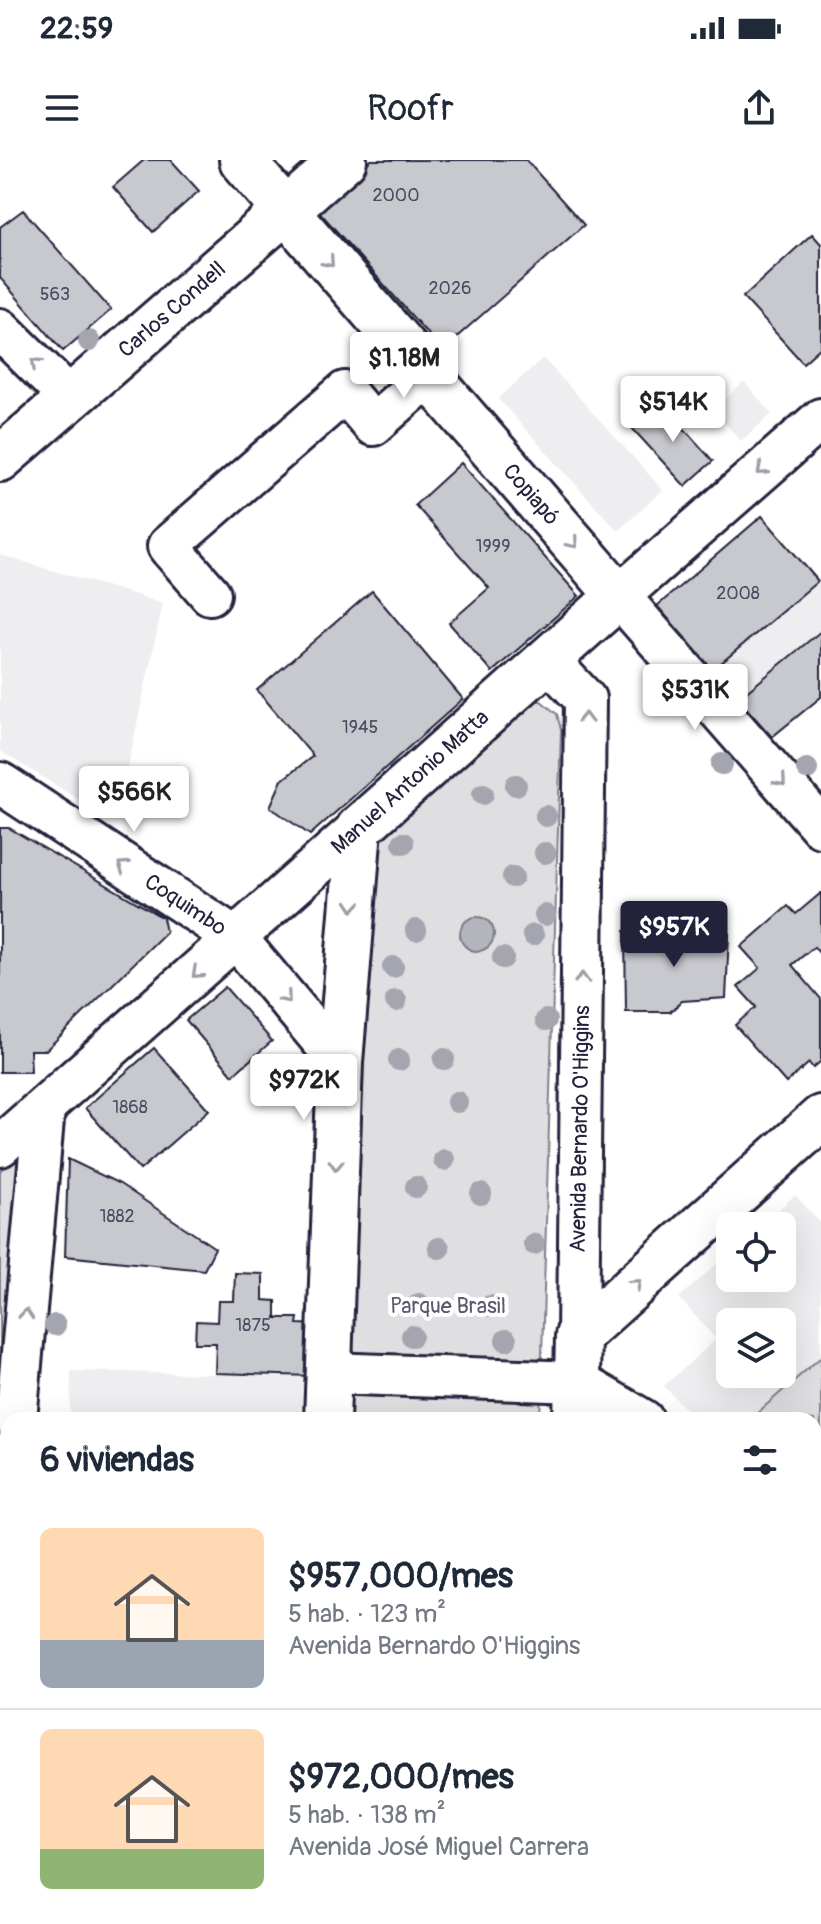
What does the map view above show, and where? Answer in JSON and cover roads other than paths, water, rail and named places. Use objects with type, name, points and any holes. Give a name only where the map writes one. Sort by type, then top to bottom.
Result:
[{"type":"main road","name":"Copiapó","points":[[242,160],[619,596]]},
{"type":"main road","name":"Carlos Condell","points":[[0,459],[344,160]]},
{"type":"main road","name":"Manuel Antonio Matta","points":[[359,828],[619,596]]},
{"type":"main road","points":[[327,1412],[340,1062],[359,828]]},
{"type":"main road","points":[[578,1336],[821,1118]]},
{"type":"main road","name":"Avenida Bernardo O'Higgins","points":[[577,1401],[578,1336]]},
{"type":"street","points":[[0,329],[70,398]]},
{"type":"street","points":[[210,594],[168,546],[345,392],[373,425],[428,376]]},
{"type":"street","name":"Manuel Antonio Matta","points":[[619,596],[821,419]]},
{"type":"street","name":"Copiapó","points":[[619,596],[821,827]]},
{"type":"street","name":"Avenida Bernardo O'Higgins","points":[[548,660],[585,699],[578,1336]]},
{"type":"street","name":"Coquimbo","points":[[0,783],[236,938],[340,1062]]},
{"type":"street","name":"Manuel Antonio Matta","points":[[0,1146],[359,828]]},
{"type":"street","points":[[17,1412],[44,1109]]},
{"type":"street","points":[[328,1373],[577,1401],[615,1412]]},
{"type":"park label","name":"Parque Brasil","points":[[448,1306]]}]
